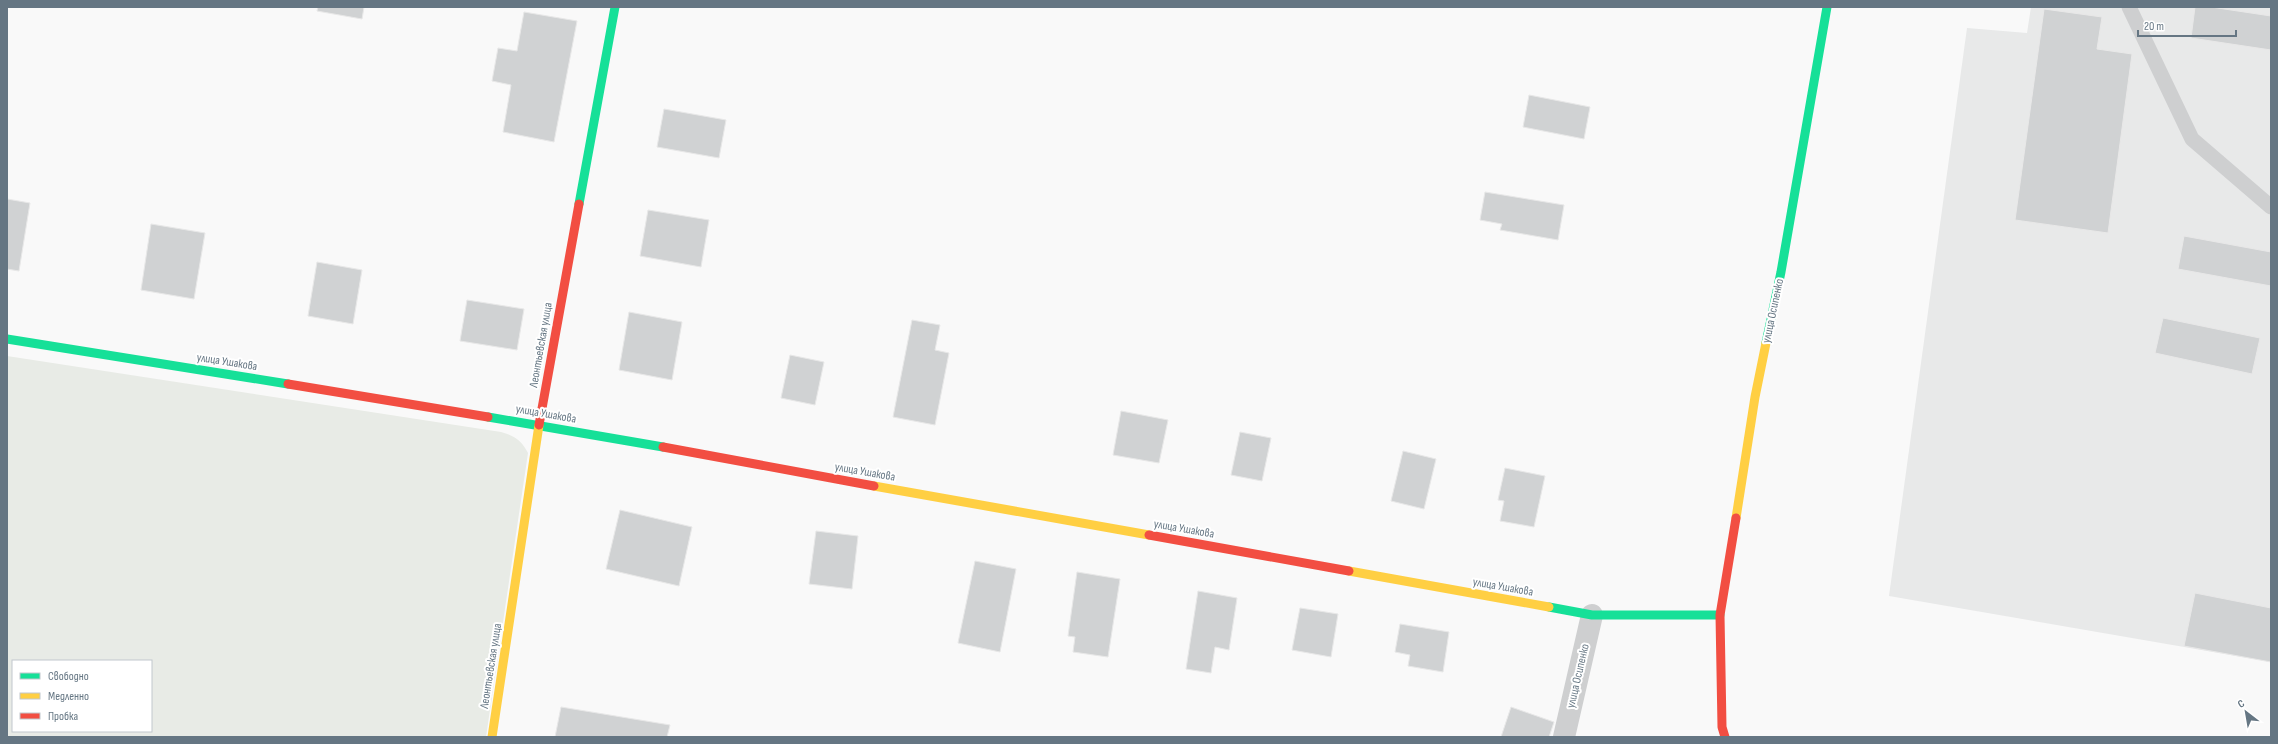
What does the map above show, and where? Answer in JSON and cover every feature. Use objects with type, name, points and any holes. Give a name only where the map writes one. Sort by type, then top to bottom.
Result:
[{"type":"street","name":"Леонтьевская улица","points":[[492,737],[539,425],[615,7]]},
{"type":"street","name":"улица Осипенко","points":[[1725,737],[1722,727],[1720,615],[1755,397],[1780,272],[1827,7]]},
{"type":"street","name":"улица Ушакова","points":[[7,339],[539,425],[1592,615],[1720,615]]},
{"type":"street","name":"улица Осипенко","points":[[1564,737],[1592,615]]},
{"type":"lane","points":[[2129,7],[2192,139],[2271,207]]},
{"type":"shaded area","points":[[2031,7],[2271,7],[2271,662],[1889,596],[1967,28],[2027,33]]},
{"type":"shaded area","points":[[7,356],[501,432],[517,439],[528,453],[486,737],[7,737]]},
{"type":"building","points":[[318,7],[364,7],[362,19],[317,11]]},
{"type":"building","points":[[2195,7],[2211,7],[2271,16],[2271,50],[2191,38]]},
{"type":"building","points":[[2044,9],[2102,17],[2097,49],[2132,54],[2108,233],[2015,220]]},
{"type":"building","points":[[524,12],[577,21],[554,142],[503,132],[511,85],[492,81],[498,48],[517,51]]},
{"type":"building","points":[[1529,95],[1590,107],[1584,139],[1523,127]]},
{"type":"building","points":[[664,109],[726,120],[719,158],[657,147]]},
{"type":"building","points":[[1485,192],[1564,205],[1558,240],[1500,230],[1502,224],[1480,220]]},
{"type":"building","points":[[7,199],[30,203],[19,271],[7,269]]},
{"type":"building","points":[[648,210],[709,220],[701,267],[640,256]]},
{"type":"building","points":[[151,224],[205,233],[194,299],[141,290]]},
{"type":"building","points":[[2184,236],[2271,252],[2271,286],[2178,269]]},
{"type":"building","points":[[317,262],[362,270],[353,324],[308,316]]},
{"type":"building","points":[[467,300],[524,309],[517,350],[460,341]]},
{"type":"building","points":[[629,312],[682,322],[672,380],[619,370]]},
{"type":"building","points":[[2163,318],[2260,338],[2252,374],[2155,353]]},
{"type":"building","points":[[912,320],[940,325],[935,350],[949,353],[935,425],[893,417]]},
{"type":"building","points":[[790,355],[824,362],[815,405],[781,398]]},
{"type":"building","points":[[1121,411],[1168,420],[1159,463],[1113,455]]},
{"type":"building","points":[[1240,432],[1271,438],[1262,481],[1231,475]]},
{"type":"building","points":[[1403,451],[1436,459],[1424,509],[1391,501]]},
{"type":"building","points":[[1505,468],[1545,476],[1534,527],[1500,521],[1504,501],[1498,500]]},
{"type":"building","points":[[620,510],[692,527],[679,586],[606,569]]},
{"type":"building","points":[[816,531],[858,536],[852,589],[809,584]]},
{"type":"building","points":[[975,561],[1016,569],[1000,652],[958,643]]},
{"type":"building","points":[[1077,572],[1120,579],[1108,657],[1073,652],[1075,637],[1068,636]]},
{"type":"building","points":[[1198,591],[1237,598],[1229,650],[1215,647],[1211,673],[1186,669]]},
{"type":"building","points":[[2195,593],[2271,608],[2271,662],[2184,646]]},
{"type":"building","points":[[1300,608],[1338,614],[1331,657],[1292,650]]},
{"type":"building","points":[[1400,624],[1449,632],[1443,672],[1408,666],[1410,655],[1395,652]]},
{"type":"building","points":[[561,707],[670,725],[667,737],[555,737]]},
{"type":"building","points":[[1511,707],[1554,722],[1549,737],[1501,737]]},
{"type":"traffic: fast","points":[[579,204],[615,7]]},
{"type":"traffic: fast","points":[[1766,343],[1781,272],[1827,7]]},
{"type":"traffic: fast","points":[[7,339],[288,384]]},
{"type":"traffic: fast","points":[[488,417],[663,447]]},
{"type":"traffic: fast","points":[[1549,607],[1592,615],[1720,615]]},
{"type":"traffic: slow","points":[[1736,518],[1755,397],[1766,343]]},
{"type":"traffic: slow","points":[[492,737],[539,425]]},
{"type":"traffic: slow","points":[[874,486],[1149,535]]},
{"type":"traffic: slow","points":[[1349,571],[1549,607]]},
{"type":"traffic: jam","points":[[539,425],[579,204]]},
{"type":"traffic: jam","points":[[288,384],[488,417]]},
{"type":"traffic: jam","points":[[663,447],[874,486]]},
{"type":"traffic: jam","points":[[1725,737],[1722,727],[1720,615],[1736,518]]},
{"type":"traffic: jam","points":[[1149,535],[1349,571]]}]
